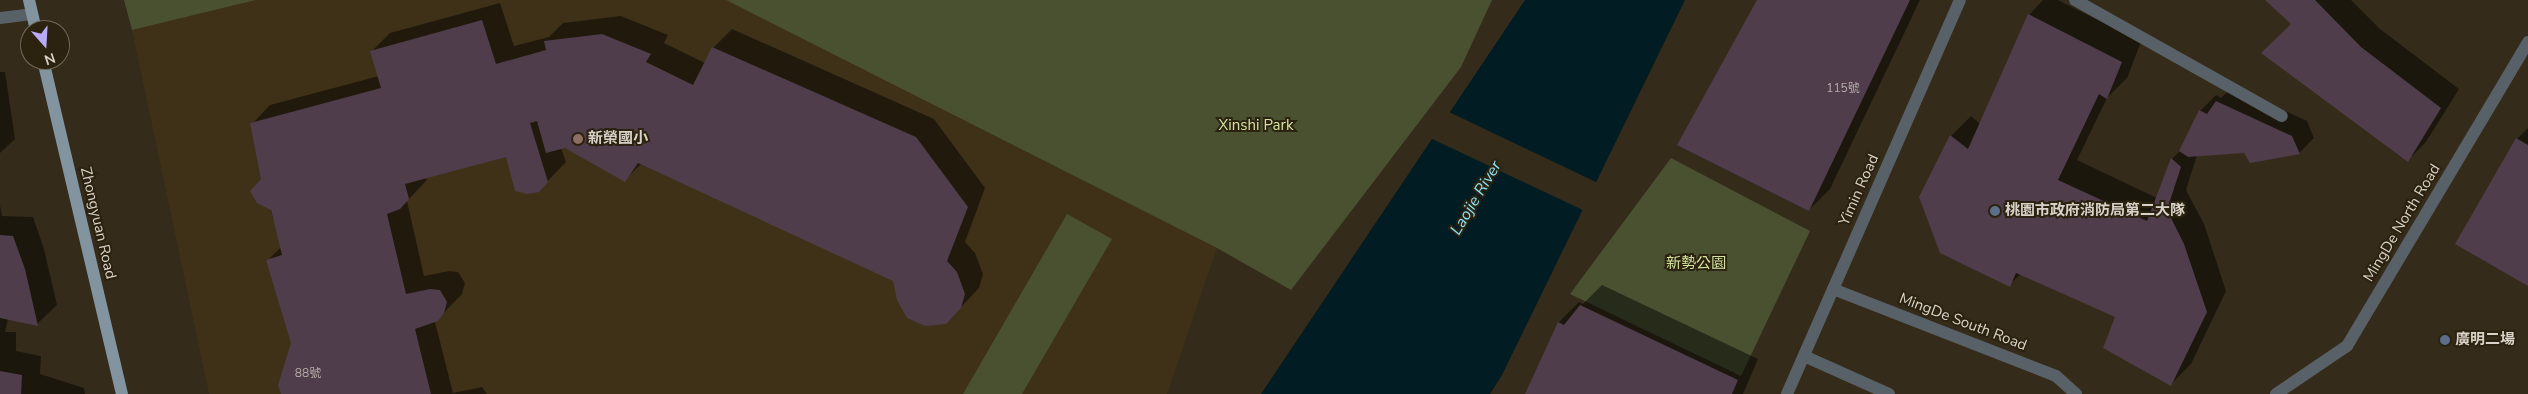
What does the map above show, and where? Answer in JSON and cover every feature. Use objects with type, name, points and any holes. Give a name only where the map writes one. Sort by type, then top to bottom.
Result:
[{"type":"main road","points":[[29,0],[34,20]]},
{"type":"main road","name":"Zhongyuan Road","points":[[45,70],[122,394]]},
{"type":"street","name":"Yimin Road","points":[[1787,394],[1960,0]]},
{"type":"street","points":[[2075,0],[2282,116]]},
{"type":"street","points":[[0,18],[32,14]]},
{"type":"street","name":"MingDe North Road","points":[[2276,394],[2346,346],[2528,42]]},
{"type":"street","name":"MingDe South Road","points":[[1834,288],[2056,376],[2076,394]]},
{"type":"street","points":[[1804,356],[1889,394]]},
{"type":"shaded area","name":"新榮國小","points":[[256,0],[726,0],[1217,248],[1167,394],[209,394],[132,30]]},
{"type":"green space","points":[[124,0],[256,0],[132,30]]},
{"type":"green space","name":"Xinshi Park","points":[[726,0],[1492,0],[1461,67],[1291,290],[1217,248]]},
{"type":"green space","name":"新勢公園","points":[[1671,158],[1810,231],[1741,376],[1570,294]]},
{"type":"green space","points":[[1067,214],[1112,239],[1022,394],[963,394]]},
{"type":"water","name":"Laojie River","points":[[1525,0],[1685,0],[1502,375],[1490,394],[1261,394]]},
{"type":"pier","points":[[1447,111],[1598,183],[1585,211],[1430,138]]},
{"type":"building","points":[[1757,0],[1910,0],[1809,211],[1677,145]]},
{"type":"building","points":[[2265,0],[2315,0],[2361,47],[2441,108],[2408,162],[2261,53],[2291,24]]},
{"type":"building","points":[[2028,14],[2122,62],[2107,99],[2099,94],[2058,180],[2147,221],[2171,158],[2181,167],[2167,210],[2184,244],[2207,312],[2171,386],[2103,348],[2115,317],[2016,273],[2010,287],[1940,253],[1919,197],[1950,135],[1968,149]]},
{"type":"building","points":[[482,20],[496,64],[546,50],[544,41],[602,34],[651,54],[646,62],[693,85],[712,47],[916,137],[968,207],[947,261],[957,272],[965,294],[961,308],[946,324],[925,326],[907,318],[897,300],[893,281],[638,163],[625,182],[565,148],[546,153],[537,121],[530,123],[548,182],[539,192],[527,194],[515,191],[506,157],[405,184],[409,199],[400,209],[387,214],[406,294],[430,289],[440,290],[447,302],[444,313],[438,321],[415,329],[431,394],[281,394],[278,385],[291,343],[266,260],[282,255],[271,210],[257,203],[250,191],[261,179],[250,123],[381,88],[370,51]]},
{"type":"building","points":[[2216,101],[2292,136],[2300,154],[2250,163],[2244,153],[2188,157],[2179,151],[2199,110],[2207,114]]},
{"type":"building","points":[[2516,138],[2528,145],[2528,286],[2455,244]]},
{"type":"building","points":[[0,235],[13,236],[25,269],[38,326],[0,318]]},
{"type":"building","points":[[1580,305],[1738,380],[1732,394],[1525,394],[1558,322],[1564,325]]},
{"type":"building","points":[[0,371],[22,375],[21,394],[0,394]]},
{"type":"place","name":"新榮國小","points":[[578,139]]},
{"type":"place","name":"桃園市政府消防局第二大隊","points":[[1995,211]]},
{"type":"place","name":"廣明二場","points":[[2445,340]]}]
